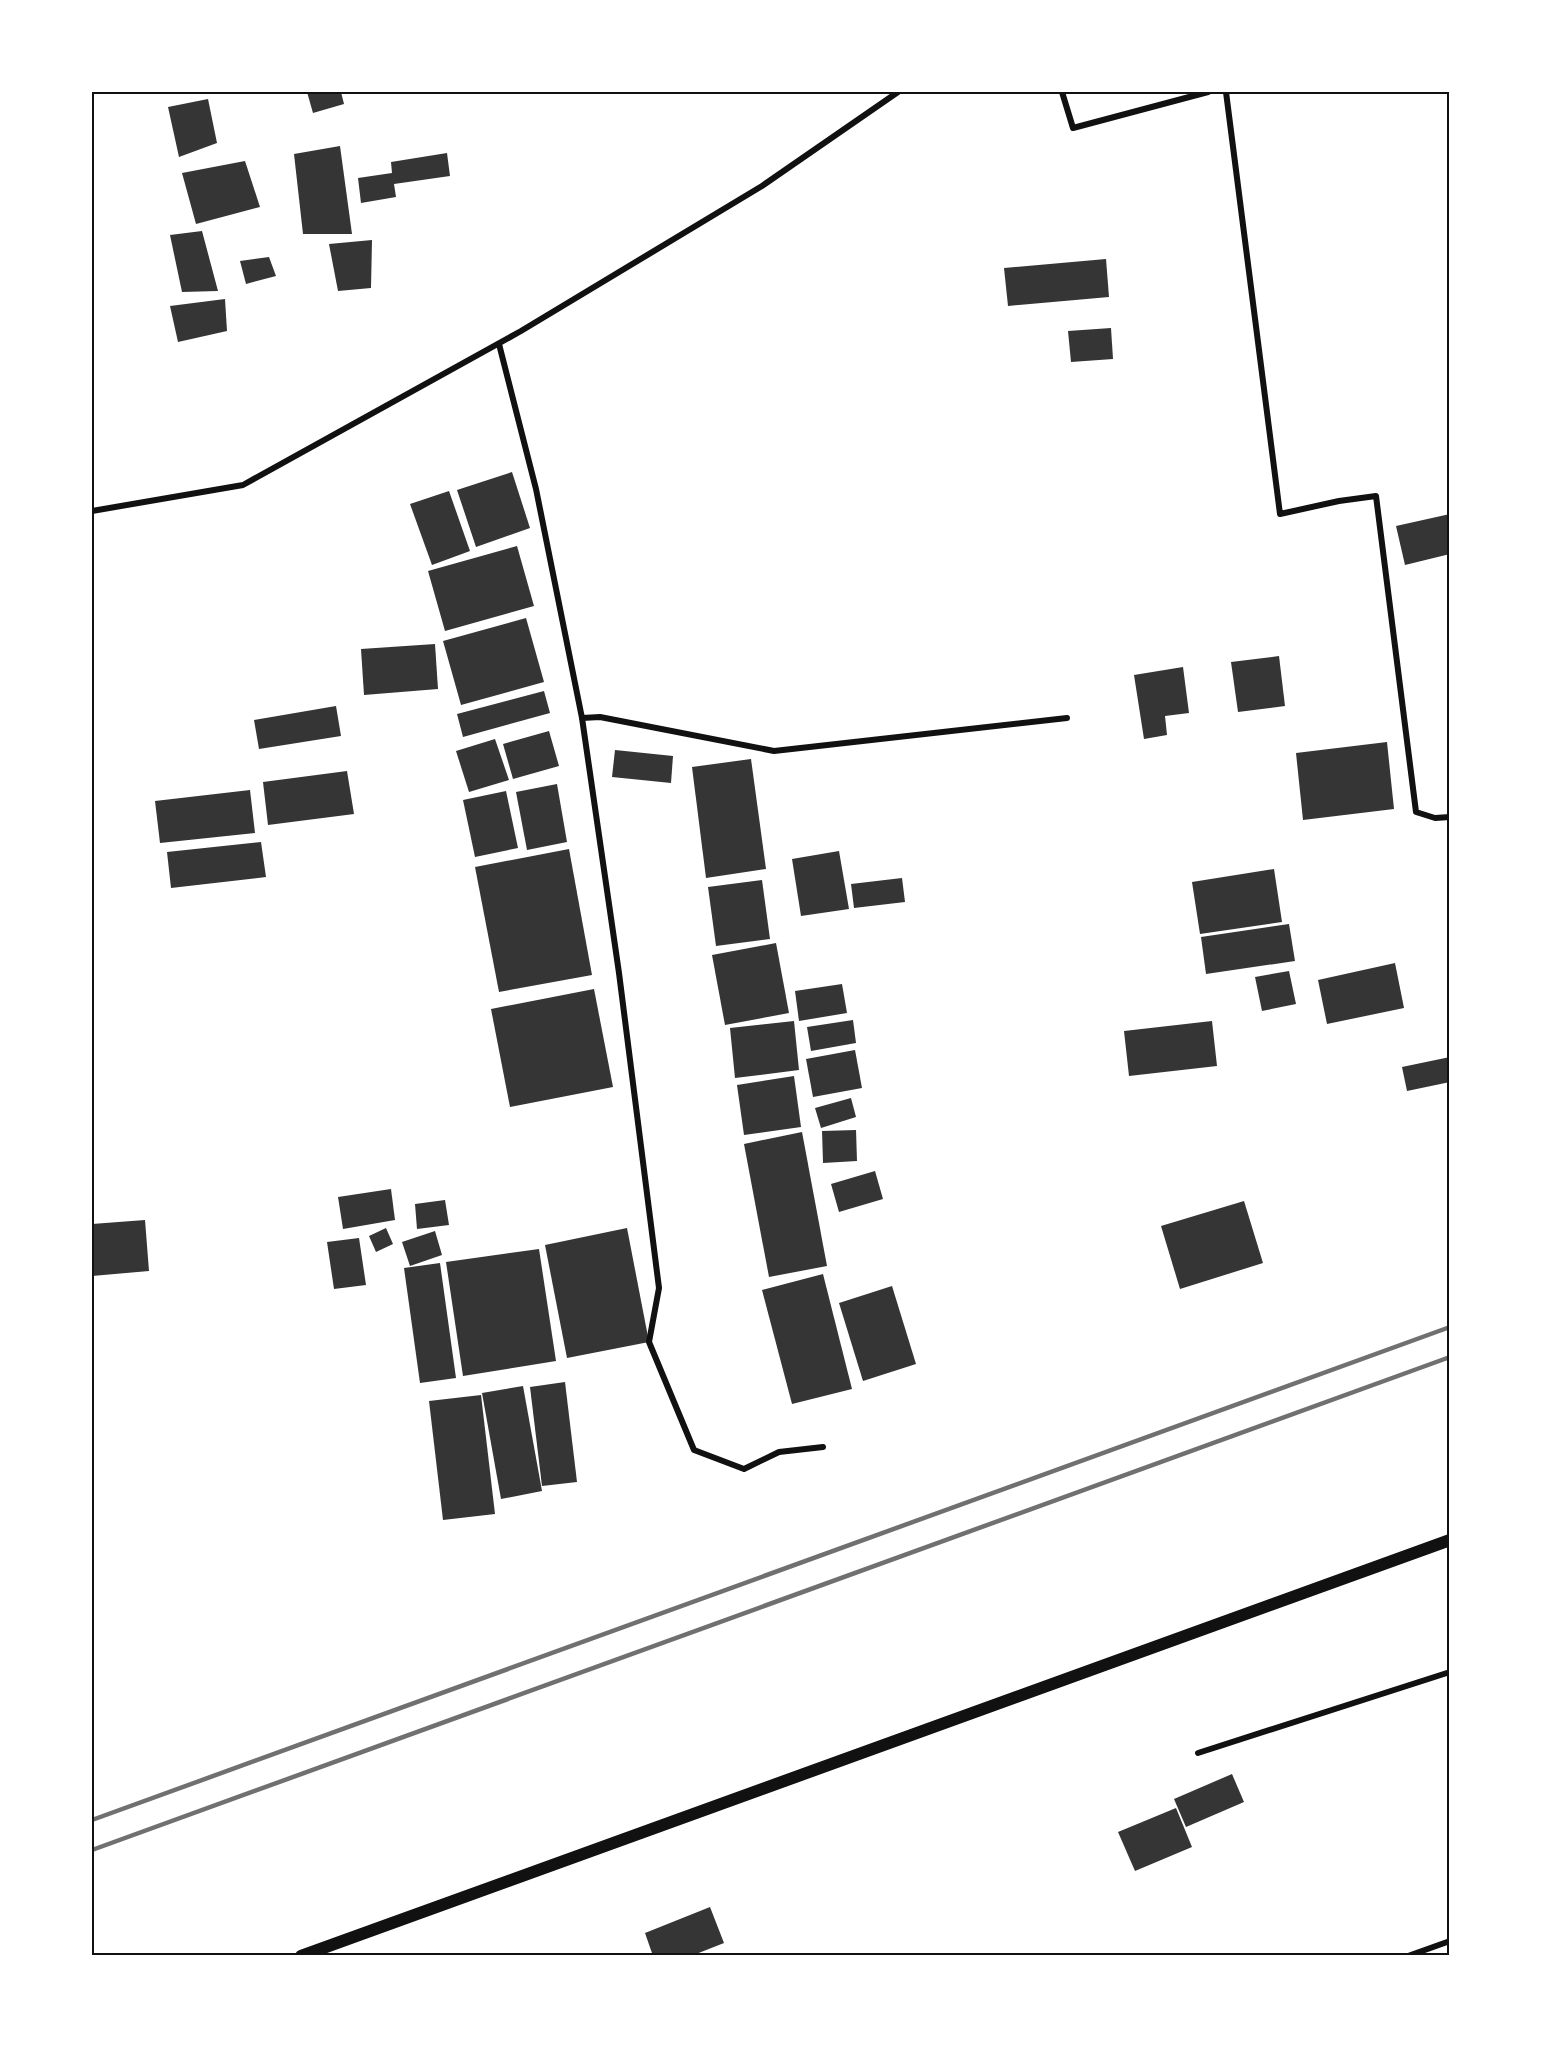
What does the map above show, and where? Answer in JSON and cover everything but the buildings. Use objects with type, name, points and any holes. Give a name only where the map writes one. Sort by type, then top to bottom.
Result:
[{"type":"main road","points":[[301,1956],[1449,1540]]},
{"type":"street","points":[[92,510],[243,486],[499,344],[762,186],[898,92]]},
{"type":"street","points":[[1062,92],[1073,128],[1208,92]]},
{"type":"street","points":[[1226,92],[1280,514],[1339,501],[1376,496],[1416,812],[1435,818],[1449,817]]},
{"type":"street","points":[[499,344],[536,489],[582,718],[619,973],[659,1288],[649,1342],[694,1450],[744,1469],[779,1452],[823,1447]]},
{"type":"street","points":[[582,718],[600,717],[774,751],[1067,718]]},
{"type":"street","points":[[1197,1753],[1449,1672]]},
{"type":"street","points":[[1408,1956],[1449,1941]]},
{"type":"railway","points":[[92,1820],[1450,1327]]},
{"type":"railway","points":[[92,1850],[1450,1357]]}]
